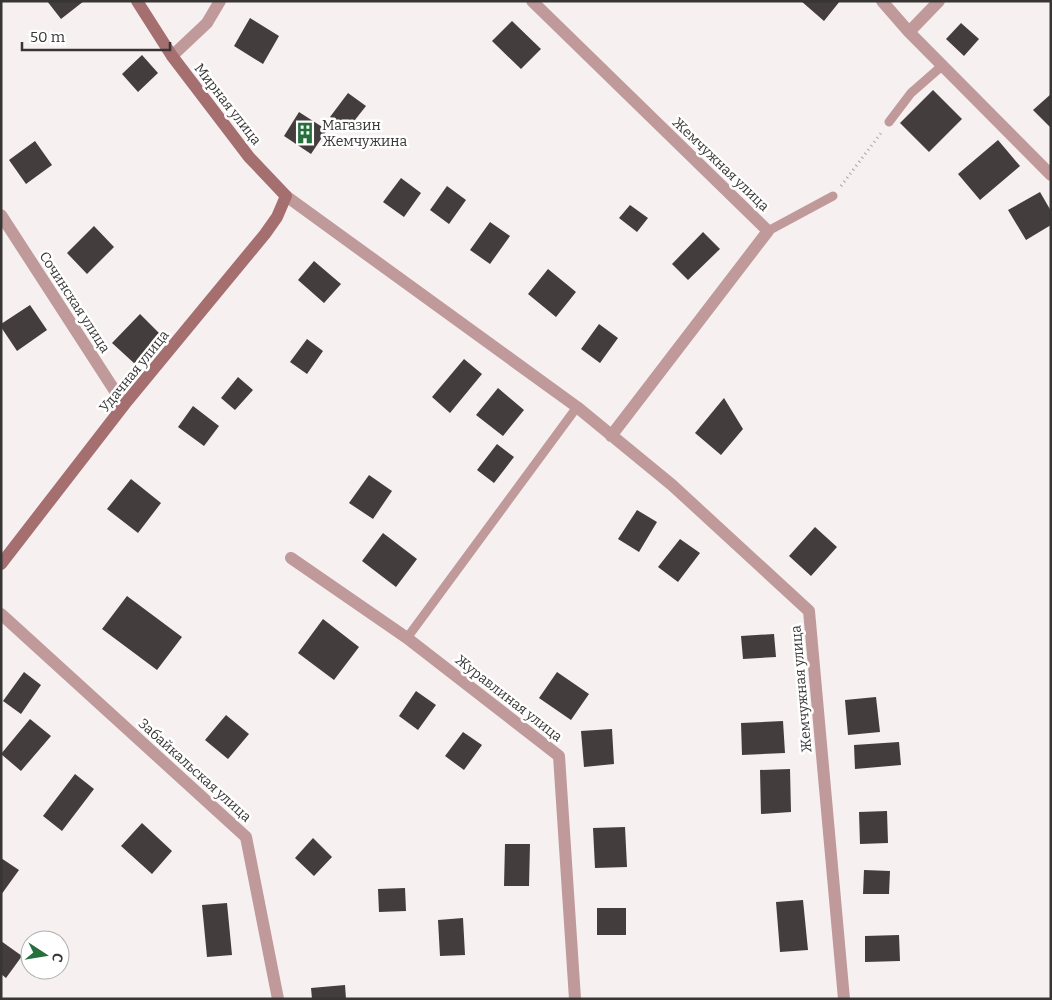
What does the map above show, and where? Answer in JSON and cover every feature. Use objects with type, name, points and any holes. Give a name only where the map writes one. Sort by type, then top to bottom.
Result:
[{"type":"street","name":"Мирная улица","points":[[137,1],[172,56],[249,157],[286,196]]},
{"type":"street","points":[[172,56],[208,23],[220,1]]},
{"type":"street","name":"Жемчужная улица","points":[[532,1],[768,231],[611,436]]},
{"type":"street","points":[[882,1],[909,32],[1051,175]]},
{"type":"street","points":[[909,32],[939,1]]},
{"type":"street","name":"Жемчужная улица","points":[[286,196],[577,407],[672,485],[809,611],[844,999]]},
{"type":"street","name":"Удачная улица","points":[[1,564],[124,405],[265,234],[277,217],[286,196]]},
{"type":"street","name":"Сочинская улица","points":[[1,215],[124,405]]},
{"type":"street","name":"Журавлиная улица","points":[[291,558],[407,638],[559,756],[575,999]]},
{"type":"street","name":"Забайкальская улица","points":[[1,614],[246,837],[278,999]]},
{"type":"lane","points":[[889,122],[911,93],[943,65]]},
{"type":"lane","points":[[768,231],[833,196]]},
{"type":"lane","points":[[407,638],[577,407]]},
{"type":"path","points":[[833,196],[889,122]]},
{"type":"building","points":[[47,1],[84,1],[61,19]]},
{"type":"building","points":[[801,1],[840,1],[824,21]]},
{"type":"building","points":[[250,18],[279,36],[263,64],[234,46]]},
{"type":"building","points":[[512,21],[541,49],[521,69],[492,41]]},
{"type":"building","points":[[961,23],[979,39],[964,56],[946,39]]},
{"type":"building","points":[[142,55],[158,73],[138,92],[122,74]]},
{"type":"building","points":[[933,90],[962,119],[929,152],[900,123]]},
{"type":"building","points":[[348,93],[366,106],[347,130],[330,117]]},
{"type":"building","points":[[1051,94],[1051,128],[1033,110]]},
{"type":"building","name":"Магазин Жемчужина","points":[[299,112],[327,130],[311,154],[284,136]]},
{"type":"building","points":[[998,140],[1020,166],[980,200],[958,174]]},
{"type":"building","points":[[35,141],[52,165],[26,184],[9,160]]},
{"type":"building","points":[[401,178],[421,193],[404,217],[383,202]]},
{"type":"building","points":[[447,186],[466,200],[449,224],[430,210]]},
{"type":"building","points":[[1040,192],[1051,211],[1051,225],[1026,240],[1008,210]]},
{"type":"building","points":[[630,205],[648,218],[637,232],[619,218]]},
{"type":"building","points":[[490,222],[510,236],[490,264],[470,250]]},
{"type":"building","points":[[94,226],[114,247],[87,274],[67,253]]},
{"type":"building","points":[[703,232],[720,249],[688,280],[672,264]]},
{"type":"building","points":[[314,261],[341,284],[324,303],[298,280]]},
{"type":"building","points":[[548,269],[576,292],[556,317],[528,294]]},
{"type":"building","points":[[30,305],[47,330],[17,351],[1,327],[1,324]]},
{"type":"building","points":[[140,314],[162,336],[135,364],[112,343]]},
{"type":"building","points":[[599,324],[618,338],[600,363],[581,349]]},
{"type":"building","points":[[307,339],[323,351],[307,374],[290,362]]},
{"type":"building","points":[[464,359],[482,374],[450,413],[432,397]]},
{"type":"building","points":[[238,377],[253,390],[235,410],[221,398]]},
{"type":"building","points":[[498,388],[524,410],[503,436],[476,415]]},
{"type":"building","points":[[724,398],[743,429],[721,455],[695,433]]},
{"type":"building","points":[[193,406],[219,426],[204,446],[178,427]]},
{"type":"building","points":[[497,444],[514,457],[494,483],[477,470]]},
{"type":"building","points":[[369,475],[392,491],[373,519],[349,503]]},
{"type":"building","points":[[131,479],[161,503],[138,533],[107,509]]},
{"type":"building","points":[[637,510],[657,522],[639,552],[618,539]]},
{"type":"building","points":[[815,527],[837,547],[811,576],[789,556]]},
{"type":"building","points":[[383,533],[417,559],[396,587],[362,561]]},
{"type":"building","points":[[680,539],[700,553],[678,582],[658,567]]},
{"type":"building","points":[[127,596],[182,637],[157,670],[102,629]]},
{"type":"building","points":[[323,619],[359,647],[334,680],[298,653]]},
{"type":"building","points":[[774,634],[776,657],[743,659],[741,636]]},
{"type":"building","points":[[24,672],[41,685],[21,714],[3,701]]},
{"type":"building","points":[[557,672],[589,694],[571,720],[539,698]]},
{"type":"building","points":[[416,691],[436,705],[418,730],[399,716]]},
{"type":"building","points":[[876,697],[880,732],[848,735],[845,700]]},
{"type":"building","points":[[226,715],[249,734],[228,759],[205,740]]},
{"type":"building","points":[[30,719],[51,736],[21,771],[1,754]]},
{"type":"building","points":[[783,721],[785,753],[742,755],[741,723]]},
{"type":"building","points":[[612,729],[614,764],[584,767],[581,731]]},
{"type":"building","points":[[463,732],[482,745],[464,770],[445,756]]},
{"type":"building","points":[[899,742],[901,765],[855,769],[854,745]]},
{"type":"building","points":[[790,769],[791,812],[761,814],[760,770]]},
{"type":"building","points":[[75,774],[94,789],[62,831],[43,816]]},
{"type":"building","points":[[887,811],[888,843],[860,844],[859,812]]},
{"type":"building","points":[[142,823],[172,851],[152,874],[121,846]]},
{"type":"building","points":[[625,827],[627,867],[595,868],[593,828]]},
{"type":"building","points":[[313,838],[332,857],[314,876],[295,858]]},
{"type":"building","points":[[505,844],[530,844],[529,886],[504,886]]},
{"type":"building","points":[[1,858],[19,870],[1,895]]},
{"type":"building","points":[[864,870],[890,871],[889,894],[863,894]]},
{"type":"building","points":[[405,888],[406,911],[379,912],[378,889]]},
{"type":"building","points":[[803,900],[808,950],[780,952],[776,902]]},
{"type":"building","points":[[227,903],[232,955],[207,957],[202,905]]},
{"type":"building","points":[[597,908],[626,908],[626,935],[597,935]]},
{"type":"building","points":[[463,918],[465,955],[440,956],[438,920]]},
{"type":"building","points":[[899,935],[900,961],[865,962],[865,936]]},
{"type":"building","points":[[1,941],[20,955],[20,959],[6,978],[1,974]]},
{"type":"building","points":[[345,985],[346,999],[312,999],[311,988]]},
{"type":"place","name":"Магазин Жемчужина","points":[[305,133]]}]
